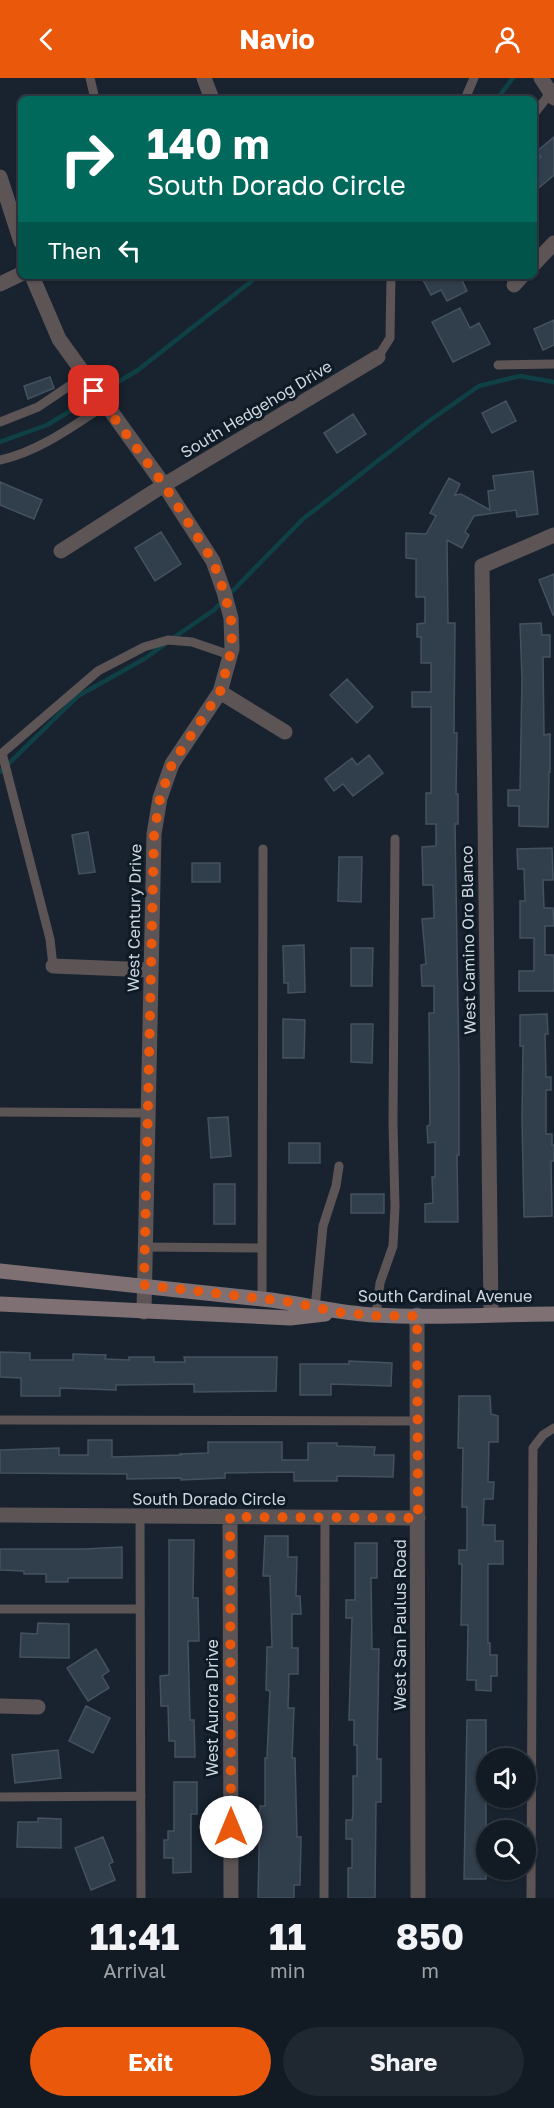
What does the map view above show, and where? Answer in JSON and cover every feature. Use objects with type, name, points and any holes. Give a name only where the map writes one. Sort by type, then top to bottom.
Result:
[{"type":"main road","name":"South Cardinal Avenue","points":[[0,1271],[291,1302],[337,1312],[376,1316],[554,1314]]},
{"type":"main road","name":"South Cardinal Avenue","points":[[0,1304],[290,1318],[337,1312]]},
{"type":"street","points":[[204,78],[211,96]]},
{"type":"street","points":[[541,78],[553,93]]},
{"type":"street","points":[[0,177],[18,232]]},
{"type":"street","points":[[537,261],[554,243]]},
{"type":"street","points":[[0,284],[18,275]]},
{"type":"street","name":"West Century Drive","points":[[33,279],[59,339],[164,485],[213,561],[231,618],[230,655],[220,692],[172,764],[160,798],[154,834],[144,1312]]},
{"type":"street","name":"South Hedgehog Drive","points":[[61,551],[164,485],[378,357]]},
{"type":"street","name":"West Camino Oro Blanco","points":[[490,1314],[482,566],[554,535]]},
{"type":"street","points":[[220,692],[285,732]]},
{"type":"street","points":[[53,966],[151,970]]},
{"type":"street","name":"West San Paulus Road","points":[[417,1316],[418,1898]]},
{"type":"street","name":"South Dorado Circle","points":[[0,1515],[418,1518]]},
{"type":"street","name":"West Aurora Drive","points":[[230,1517],[231,1898]]},
{"type":"street","points":[[0,1706],[38,1707]]},
{"type":"lane","points":[[90,78],[94,96]]},
{"type":"lane","points":[[466,96],[474,78]]},
{"type":"lane","points":[[537,111],[553,93]]},
{"type":"lane","points":[[378,357],[390,338],[390,279]]},
{"type":"lane","points":[[498,364],[554,364]]},
{"type":"lane","points":[[0,422],[38,407],[84,376]]},
{"type":"lane","points":[[0,460],[13,457],[58,435],[105,405]]},
{"type":"lane","points":[[53,966],[50,939],[1,754],[98,671],[144,647],[168,640],[192,642],[230,655]]},
{"type":"lane","points":[[376,1316],[381,1283],[393,1246],[395,1208],[393,1123],[395,839]]},
{"type":"lane","points":[[262,1299],[263,849]]},
{"type":"lane","points":[[0,1112],[148,1113]]},
{"type":"lane","points":[[315,1308],[323,1226],[336,1186],[339,1166]]},
{"type":"lane","points":[[145,1247],[262,1248]]},
{"type":"lane","points":[[0,1420],[418,1421]]},
{"type":"lane","points":[[531,1898],[533,1448],[543,1435],[554,1428]]},
{"type":"lane","points":[[140,1516],[141,1898]]},
{"type":"lane","points":[[324,1898],[325,1518]]},
{"type":"lane","points":[[0,1609],[141,1609]]},
{"type":"lane","points":[[0,1797],[141,1796]]},
{"type":"building","points":[[554,137],[554,175],[537,189],[537,160],[541,157],[537,151]]},
{"type":"building","points":[[423,279],[461,279],[467,291],[447,301],[441,290],[431,295]]},
{"type":"building","points":[[460,308],[470,328],[479,323],[490,344],[453,362],[432,322]]},
{"type":"building","points":[[554,320],[554,345],[543,350],[534,329]]},
{"type":"building","points":[[50,377],[54,388],[28,399],[24,386]]},
{"type":"building","points":[[506,401],[516,421],[492,433],[482,413]]},
{"type":"building","points":[[353,414],[366,434],[337,453],[324,433]]},
{"type":"building","points":[[533,471],[538,514],[517,517],[516,510],[474,516],[465,532],[469,535],[462,548],[447,540],[448,623],[455,623],[454,733],[457,733],[456,794],[458,794],[458,824],[455,824],[459,1070],[458,1222],[425,1222],[425,1204],[433,1203],[432,1177],[435,1177],[435,1142],[428,1143],[427,1126],[430,1125],[429,1013],[434,1013],[434,986],[422,986],[421,965],[426,964],[422,919],[434,918],[433,885],[423,885],[422,847],[436,846],[436,824],[426,824],[426,793],[431,793],[431,707],[412,707],[412,692],[431,692],[431,663],[421,663],[421,637],[417,637],[417,624],[425,623],[425,597],[416,597],[416,559],[406,558],[406,533],[426,534],[436,516],[430,513],[449,478],[460,484],[455,495],[461,494],[490,510],[488,491],[495,490],[493,476]]},
{"type":"building","points":[[0,482],[42,500],[34,519],[0,505]]},
{"type":"building","points":[[161,532],[181,564],[155,581],[135,548]]},
{"type":"building","points":[[554,574],[554,615],[553,615],[539,580]]},
{"type":"building","points":[[541,623],[542,635],[550,635],[550,657],[543,657],[544,735],[550,734],[548,827],[519,826],[519,806],[508,806],[508,790],[520,790],[522,679],[520,624]]},
{"type":"building","points":[[347,679],[373,707],[357,723],[330,695]]},
{"type":"building","points":[[369,755],[383,773],[353,796],[343,784],[334,791],[325,779],[352,758],[357,765]]},
{"type":"building","points":[[88,832],[95,872],[79,874],[72,835]]},
{"type":"building","points":[[552,848],[553,880],[543,880],[544,908],[553,908],[554,926],[545,926],[545,955],[554,955],[554,991],[519,991],[519,971],[534,971],[534,938],[520,938],[520,901],[525,901],[524,869],[518,869],[517,849]]},
{"type":"building","points":[[339,857],[362,857],[361,902],[338,901]]},
{"type":"building","points":[[192,863],[220,863],[220,882],[192,882]]},
{"type":"building","points":[[304,945],[305,992],[288,993],[288,983],[284,983],[283,946]]},
{"type":"building","points":[[351,948],[373,948],[372,986],[351,986]]},
{"type":"building","points":[[547,1014],[546,1077],[551,1077],[551,1090],[546,1090],[546,1134],[552,1134],[552,1145],[554,1145],[554,1161],[551,1161],[552,1216],[524,1217],[523,1046],[520,1046],[520,1015]]},
{"type":"building","points":[[283,1019],[305,1020],[304,1058],[283,1058]]},
{"type":"building","points":[[351,1024],[373,1024],[372,1063],[351,1062]]},
{"type":"building","points":[[228,1117],[231,1156],[211,1158],[208,1118]]},
{"type":"building","points":[[289,1143],[320,1143],[320,1163],[289,1163]]},
{"type":"building","points":[[214,1184],[235,1184],[235,1224],[214,1224]]},
{"type":"building","points":[[351,1194],[384,1194],[384,1213],[351,1213]]},
{"type":"building","points":[[0,1352],[30,1353],[30,1360],[73,1360],[73,1354],[106,1355],[105,1359],[129,1360],[129,1357],[154,1357],[154,1362],[185,1362],[184,1357],[277,1357],[276,1391],[194,1392],[194,1384],[116,1385],[116,1390],[60,1388],[60,1396],[21,1396],[21,1378],[0,1377]]},
{"type":"building","points":[[349,1361],[392,1363],[391,1386],[331,1384],[331,1395],[300,1395],[300,1364],[349,1364]]},
{"type":"building","points":[[459,1396],[490,1396],[491,1414],[498,1416],[498,1442],[489,1442],[488,1482],[494,1482],[493,1499],[484,1499],[483,1525],[495,1525],[495,1541],[503,1541],[503,1564],[488,1564],[488,1643],[490,1643],[490,1655],[497,1655],[497,1676],[491,1676],[491,1691],[476,1690],[476,1680],[467,1680],[468,1625],[461,1625],[462,1564],[459,1564],[459,1550],[467,1550],[467,1507],[462,1507],[463,1448],[458,1448]]},
{"type":"building","points":[[88,1440],[112,1440],[112,1457],[208,1453],[208,1442],[282,1442],[282,1460],[308,1460],[308,1443],[375,1447],[374,1455],[394,1455],[393,1477],[337,1476],[337,1481],[294,1481],[294,1472],[225,1473],[225,1478],[181,1480],[181,1478],[127,1479],[127,1474],[0,1473],[0,1450],[59,1448],[59,1455],[88,1455]]},
{"type":"building","points":[[265,1536],[288,1536],[288,1557],[297,1557],[296,1596],[300,1596],[301,1614],[292,1614],[292,1648],[298,1648],[298,1674],[289,1674],[288,1708],[294,1708],[292,1758],[295,1758],[297,1837],[301,1837],[300,1885],[294,1885],[294,1898],[258,1898],[260,1806],[265,1806],[265,1758],[267,1758],[270,1691],[266,1690],[267,1647],[272,1647],[270,1576],[263,1576]]},
{"type":"building","points":[[169,1540],[194,1540],[193,1598],[198,1598],[199,1641],[188,1641],[190,1720],[194,1720],[195,1757],[175,1757],[175,1741],[169,1741],[168,1706],[161,1706],[160,1676],[169,1675]]},
{"type":"building","points":[[355,1543],[377,1543],[377,1578],[371,1578],[372,1649],[379,1649],[377,1759],[381,1759],[381,1802],[376,1802],[375,1898],[348,1898],[348,1868],[352,1868],[352,1839],[346,1839],[346,1820],[352,1820],[353,1814],[353,1776],[357,1776],[357,1745],[354,1745],[354,1720],[349,1720],[352,1618],[346,1618],[346,1600],[355,1600]]},
{"type":"building","points":[[122,1547],[122,1578],[68,1578],[68,1582],[46,1582],[46,1574],[24,1574],[24,1571],[0,1570],[0,1549]]},
{"type":"building","points":[[38,1623],[69,1624],[69,1658],[20,1657],[21,1633],[37,1634]]},
{"type":"building","points":[[96,1649],[109,1671],[102,1676],[109,1688],[88,1701],[67,1668]]},
{"type":"building","points":[[86,1706],[110,1718],[93,1753],[69,1741]]},
{"type":"building","points":[[467,1720],[486,1720],[486,1748],[476,1748],[476,1808],[486,1808],[486,1820],[476,1820],[476,1879],[464,1879]]},
{"type":"building","points":[[58,1750],[61,1778],[15,1783],[12,1755]]},
{"type":"building","points":[[174,1782],[197,1782],[197,1814],[191,1814],[191,1872],[173,1873],[173,1858],[164,1858],[164,1840],[168,1840],[168,1831],[174,1831]]},
{"type":"building","points":[[38,1818],[61,1819],[61,1848],[17,1847],[18,1822],[38,1822]]},
{"type":"building","points":[[103,1837],[113,1862],[109,1864],[115,1880],[91,1890],[75,1848]]},
{"type":"waterway","points":[[499,96],[513,78]]},
{"type":"waterway","points":[[0,442],[47,425],[138,370],[254,279]]},
{"type":"waterway","points":[[173,638],[214,610],[303,519],[429,421],[479,386],[520,376],[554,382]]},
{"type":"waterway","points":[[0,772],[78,696],[144,659],[164,645]]},
{"type":"route","points":[[94,391],[164,485],[213,561],[231,618],[232,648],[220,692],[172,764],[160,798],[154,834],[144,1285],[291,1302],[337,1312],[376,1316],[417,1316],[418,1518],[230,1517],[231,1827]]}]
